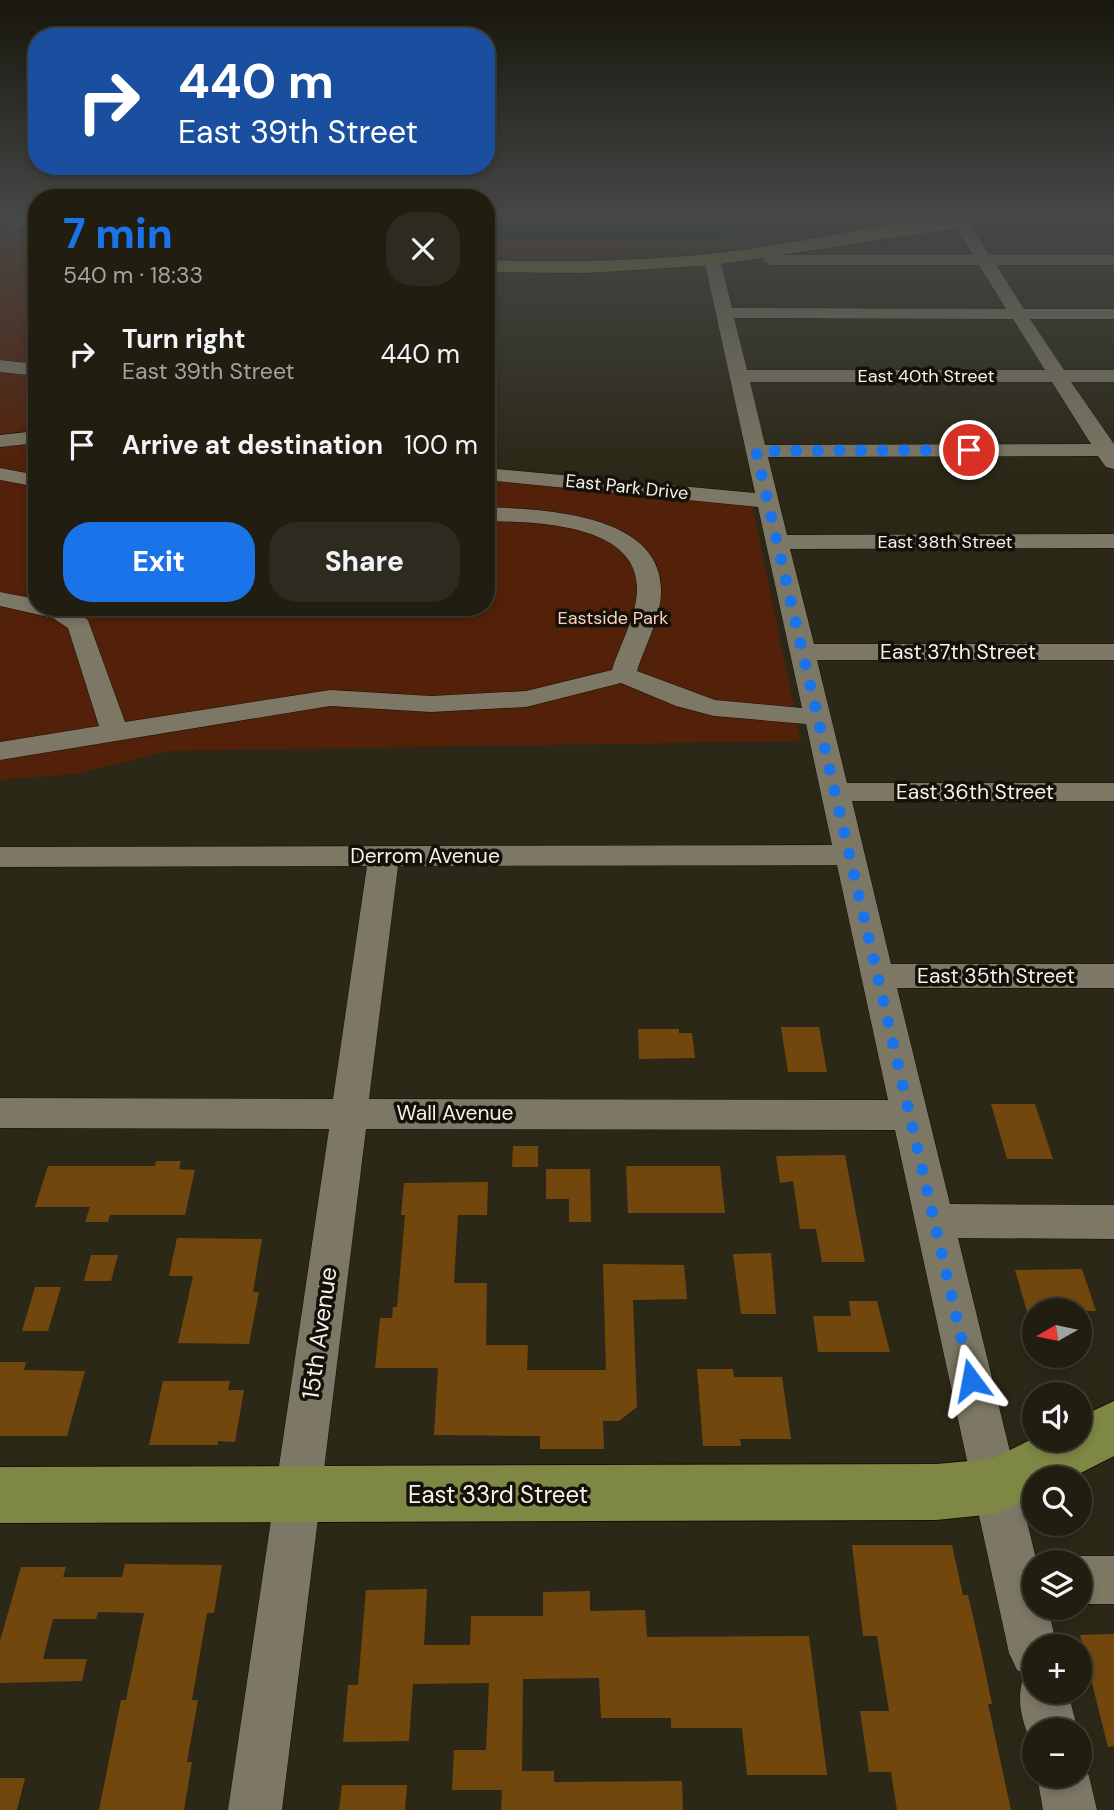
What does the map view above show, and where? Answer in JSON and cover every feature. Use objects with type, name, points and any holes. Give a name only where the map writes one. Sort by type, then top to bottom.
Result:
[{"type":"main road","points":[[995,1486],[1114,1428]]},
{"type":"main road","name":"East 33rd Street","points":[[0,1495],[936,1492],[995,1486]]},
{"type":"street","points":[[721,301],[995,1486],[1022,1568]]},
{"type":"street","points":[[1011,301],[1111,455]]},
{"type":"street","points":[[724,313],[1114,314]]},
{"type":"street","points":[[0,366],[28,369]]},
{"type":"street","name":"East 40th Street","points":[[739,376],[1114,376]]},
{"type":"street","points":[[0,440],[28,438]]},
{"type":"street","points":[[756,451],[1111,455]]},
{"type":"street","points":[[0,474],[28,479]]},
{"type":"street","name":"East Park Drive","points":[[495,475],[768,501]]},
{"type":"street","points":[[495,515],[558,519],[606,532],[628,544],[641,560],[649,583],[647,606],[622,675]]},
{"type":"street","name":"East 38th Street","points":[[777,542],[1114,541]]},
{"type":"street","points":[[0,599],[28,604]]},
{"type":"street","points":[[66,616],[79,625],[115,734]]},
{"type":"street","name":"East 37th Street","points":[[803,652],[1114,652]]},
{"type":"street","points":[[0,751],[330,698],[430,704],[526,699],[622,675],[685,700],[714,708],[817,716]]},
{"type":"street","name":"East 36th Street","points":[[835,792],[1114,792]]},
{"type":"street","name":"Derrom Avenue","points":[[0,856],[850,855]]},
{"type":"street","name":"15th Avenue","points":[[255,1810],[384,856]]},
{"type":"street","name":"East 35th Street","points":[[878,976],[1114,976]]},
{"type":"street","name":"Wall Avenue","points":[[0,1113],[910,1115]]},
{"type":"street","points":[[935,1221],[1114,1222]]},
{"type":"street","points":[[1092,1580],[1114,1580]]},
{"type":"street","points":[[1065,1788],[1070,1810]]},
{"type":"green space","name":"Eastside Park","points":[[0,301],[28,301],[28,616],[495,616],[495,481],[752,504],[801,741],[169,751],[75,774],[0,780]]},
{"type":"building","points":[[781,1027],[819,1027],[827,1072],[788,1072]]},
{"type":"building","points":[[638,1029],[679,1029],[679,1033],[692,1033],[695,1058],[639,1059]]},
{"type":"building","points":[[991,1104],[1035,1104],[1053,1159],[1007,1159]]},
{"type":"building","points":[[513,1146],[538,1146],[538,1167],[512,1167]]},
{"type":"building","points":[[845,1155],[865,1262],[822,1262],[816,1229],[800,1229],[793,1181],[780,1183],[776,1156]]},
{"type":"building","points":[[156,1161],[181,1161],[179,1169],[195,1170],[185,1215],[110,1215],[108,1222],[85,1222],[90,1207],[35,1207],[48,1166],[155,1166]]},
{"type":"building","points":[[626,1166],[720,1166],[725,1213],[628,1213]]},
{"type":"building","points":[[546,1169],[590,1169],[591,1222],[569,1222],[569,1199],[546,1199]]},
{"type":"building","points":[[488,1182],[487,1215],[458,1215],[454,1283],[487,1283],[486,1345],[528,1345],[527,1370],[606,1370],[603,1264],[684,1265],[687,1299],[633,1300],[637,1407],[619,1421],[603,1421],[604,1449],[540,1449],[540,1436],[434,1435],[438,1368],[375,1368],[380,1318],[392,1318],[393,1307],[397,1307],[405,1215],[401,1215],[404,1183]]},
{"type":"building","points":[[177,1238],[262,1239],[253,1292],[259,1292],[249,1344],[178,1343],[193,1276],[169,1276]]},
{"type":"building","points":[[771,1253],[776,1314],[741,1314],[733,1254]]},
{"type":"building","points":[[91,1255],[118,1255],[111,1281],[84,1281]]},
{"type":"building","points":[[1082,1269],[1092,1298],[1023,1298],[1015,1270]]},
{"type":"building","points":[[35,1287],[61,1287],[48,1331],[22,1331]]},
{"type":"building","points":[[849,1301],[877,1301],[890,1352],[818,1352],[813,1316],[851,1316]]},
{"type":"building","points":[[0,1362],[26,1362],[24,1370],[85,1371],[67,1436],[0,1436]]},
{"type":"building","points":[[697,1369],[733,1369],[734,1377],[782,1377],[791,1439],[740,1439],[741,1446],[703,1446]]},
{"type":"building","points":[[163,1381],[230,1381],[228,1390],[244,1390],[235,1442],[218,1441],[218,1445],[149,1445]]},
{"type":"building","points":[[852,1545],[952,1545],[963,1595],[968,1595],[980,1647],[992,1704],[988,1704],[1011,1810],[897,1810],[891,1772],[869,1772],[860,1711],[889,1711],[877,1636],[863,1636]]},
{"type":"building","points":[[125,1564],[222,1565],[214,1613],[207,1613],[192,1700],[198,1700],[187,1762],[192,1762],[184,1810],[99,1810],[121,1700],[126,1700],[144,1613],[98,1612],[96,1619],[53,1619],[43,1659],[87,1659],[82,1681],[0,1683],[0,1641],[21,1567],[66,1567],[63,1577],[122,1577]]},
{"type":"building","points":[[427,1589],[424,1645],[470,1645],[471,1616],[543,1616],[543,1592],[590,1591],[590,1611],[645,1610],[647,1637],[809,1636],[827,1775],[747,1775],[742,1728],[671,1728],[671,1718],[601,1718],[599,1678],[523,1679],[522,1771],[554,1771],[554,1782],[682,1781],[683,1810],[501,1810],[502,1790],[452,1790],[454,1750],[486,1750],[489,1683],[413,1684],[409,1741],[343,1742],[348,1685],[358,1685],[366,1590]]},
{"type":"building","points":[[1114,1634],[1114,1746],[1108,1747],[1092,1683],[1092,1635]]},
{"type":"building","points":[[0,1778],[25,1778],[17,1810],[0,1810]]},
{"type":"building","points":[[342,1785],[407,1785],[405,1810],[339,1810]]},
{"type":"route","points":[[969,450],[756,451],[971,1380]]}]
